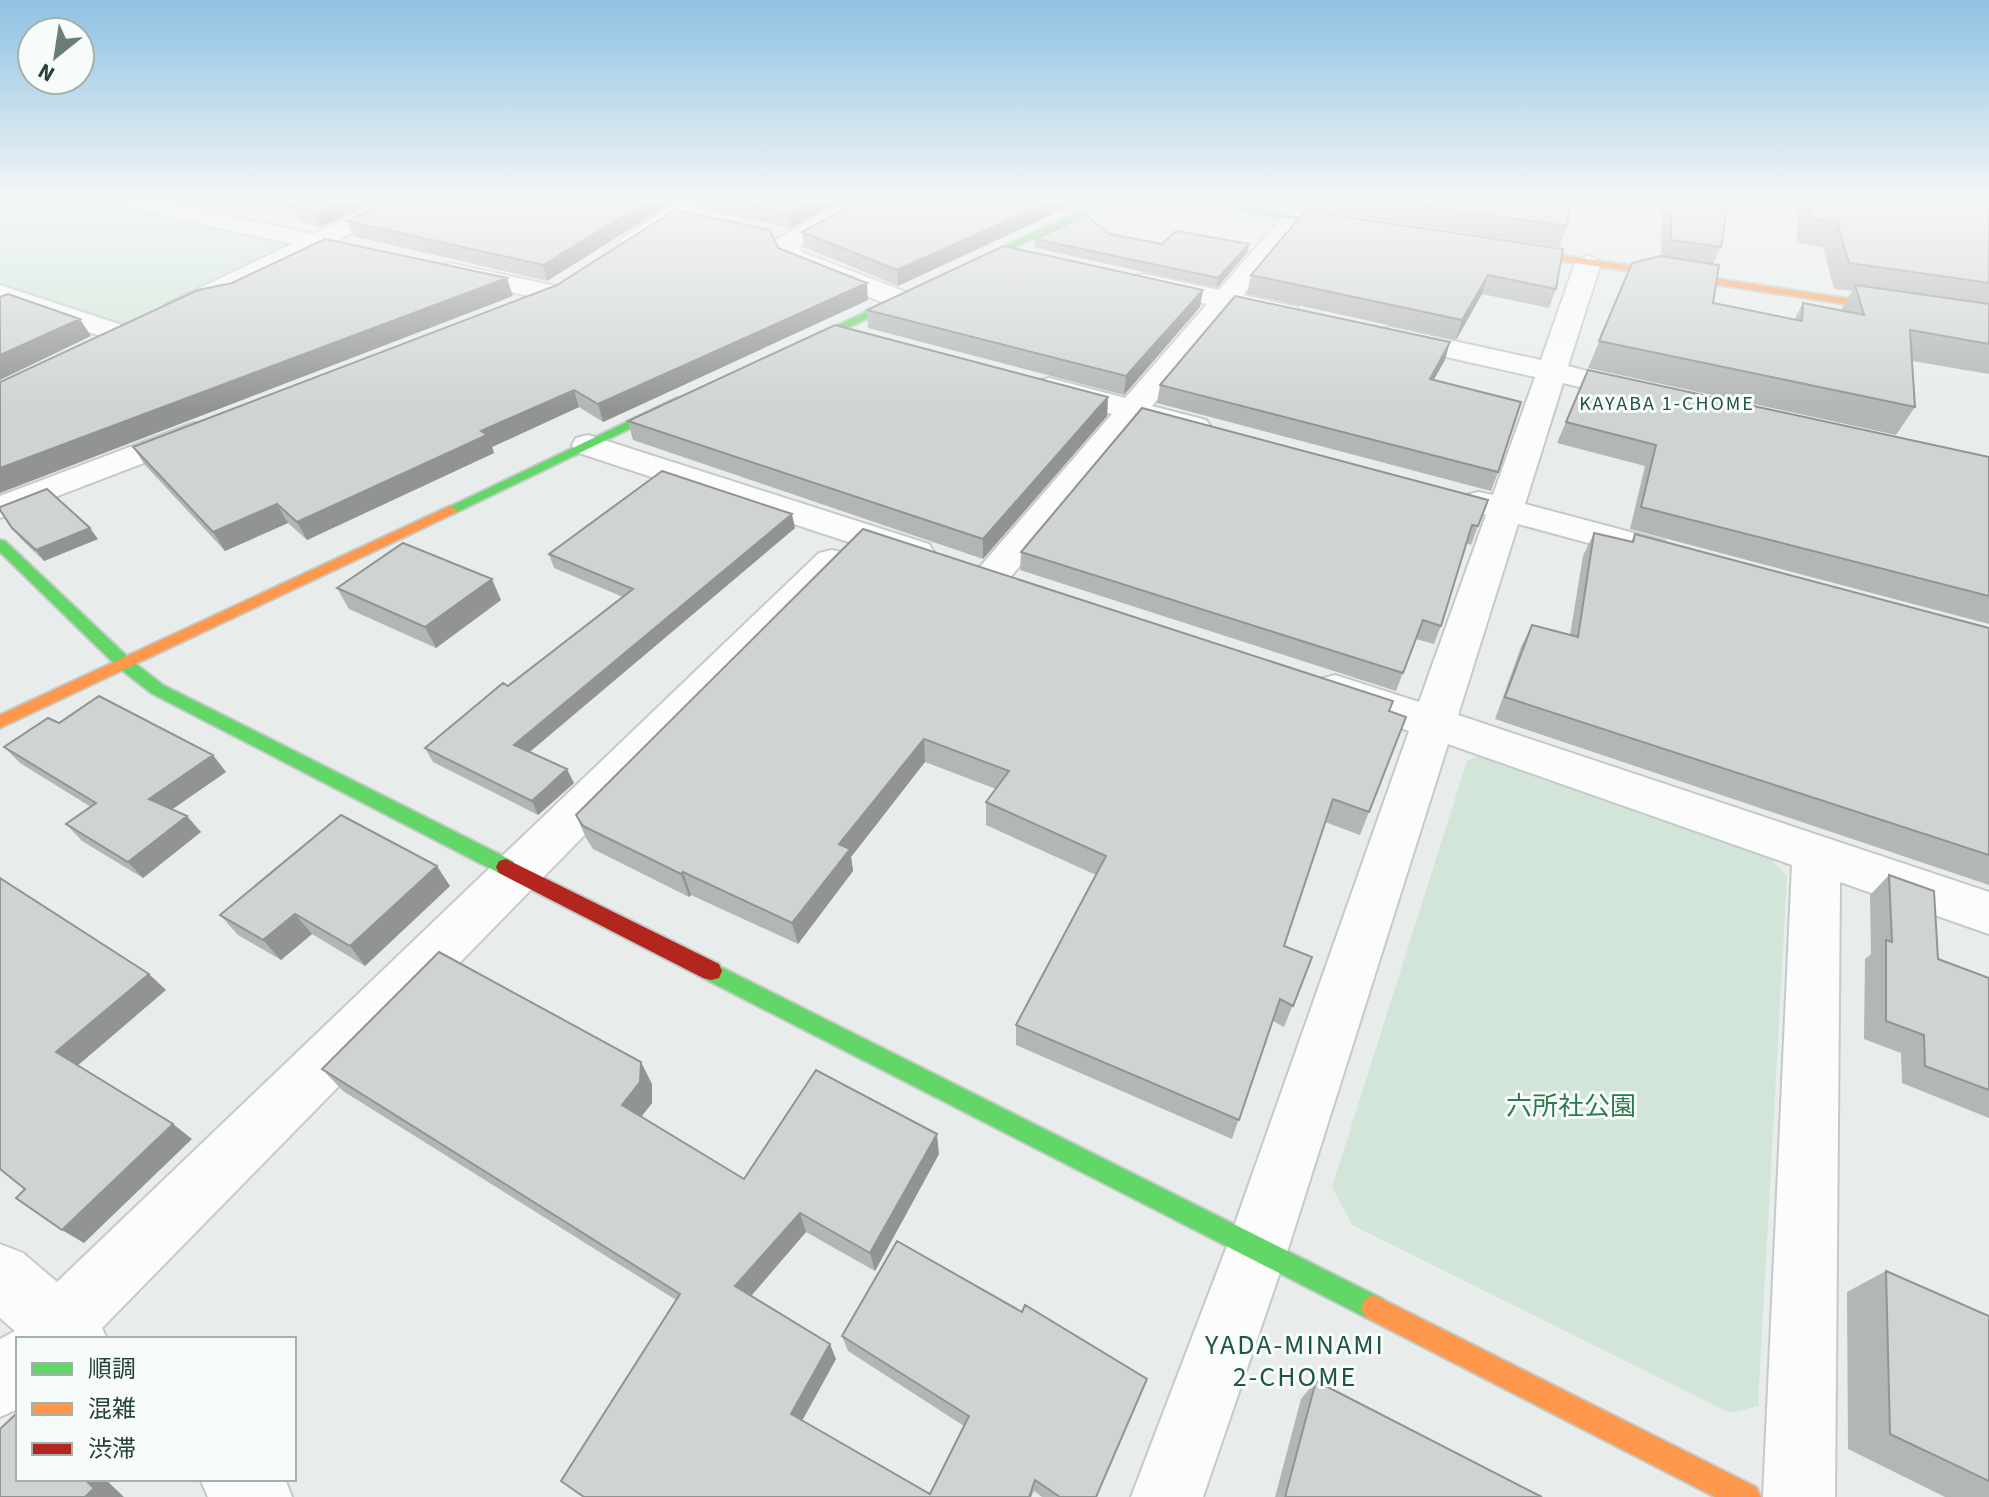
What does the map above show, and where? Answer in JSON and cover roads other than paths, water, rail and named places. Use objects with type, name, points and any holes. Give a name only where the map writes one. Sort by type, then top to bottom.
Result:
[{"type":"street","points":[[96,348],[256,271]]},
{"type":"street","points":[[460,271],[562,288],[509,310]]},
{"type":"street","points":[[828,271],[899,299]]},
{"type":"street","points":[[766,362],[961,271]]},
{"type":"street","points":[[967,569],[1133,410],[1250,271]]},
{"type":"street","points":[[1167,1497],[1258,1246],[1431,721],[1506,510],[1585,271]]},
{"type":"street","points":[[1641,271],[1989,323]]},
{"type":"street","points":[[1122,277],[1320,320]]},
{"type":"street","points":[[0,293],[124,335]]},
{"type":"street","points":[[835,330],[880,342]]},
{"type":"street","points":[[1366,331],[1615,386]]},
{"type":"street","points":[[1014,378],[1222,434]]},
{"type":"street","points":[[0,722],[697,394]]},
{"type":"street","points":[[0,508],[218,423]]},
{"type":"street","points":[[588,445],[1037,592]]},
{"type":"street","points":[[1446,494],[1687,559]]},
{"type":"street","points":[[54,1337],[516,871],[859,534]]},
{"type":"street","points":[[0,544],[125,664],[157,689],[1258,1246],[1746,1497]]},
{"type":"street","points":[[1295,676],[1989,913]]},
{"type":"street","points":[[1799,1497],[1816,854]]},
{"type":"street","points":[[0,1276],[45,1337]]},
{"type":"street","points":[[0,1383],[16,1370]]},
{"type":"street","points":[[238,1481],[256,1497]]},
{"type":"district","name":"KAYABA 1-CHOME","points":[[1667,404]]},
{"type":"district","name":"YADA-MINAMI 2-CHOME","points":[[1295,1361]]},
{"type":"park label","name":"六所社公園","points":[[1571,1106]]}]
